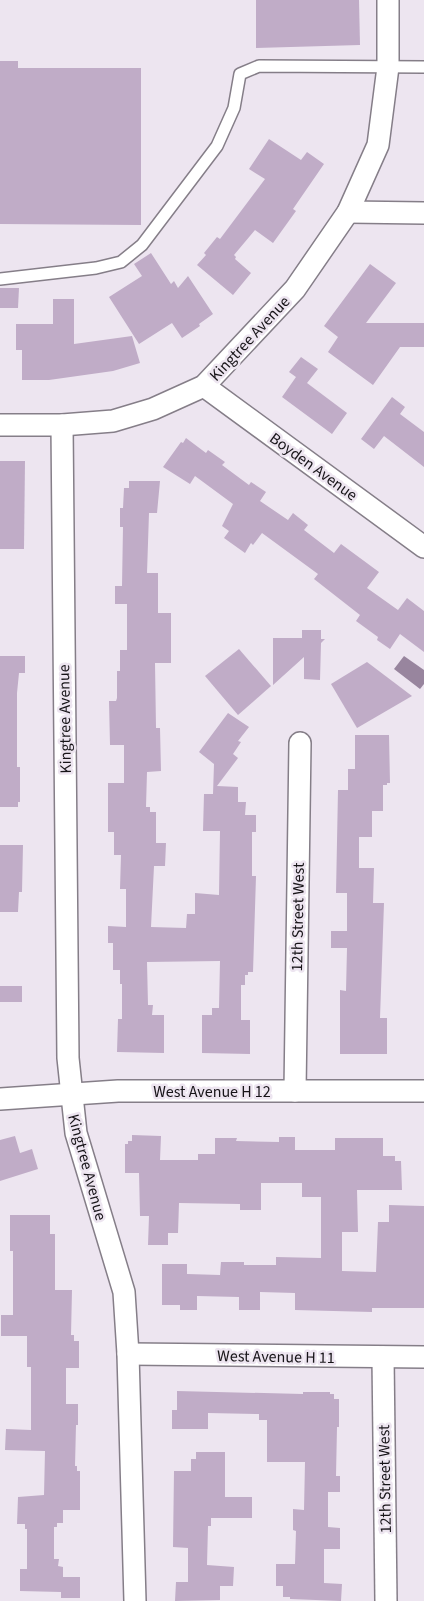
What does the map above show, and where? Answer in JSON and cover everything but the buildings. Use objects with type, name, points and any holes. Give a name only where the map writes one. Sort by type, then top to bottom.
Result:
[{"type":"street","name":"Kingtree Avenue","points":[[134,1601],[128,1354],[124,1292],[76,1133],[68,1058],[62,425],[113,421],[153,409],[204,386],[295,289],[348,212],[378,144],[388,67],[388,0]]},
{"type":"street","points":[[348,212],[424,213]]},
{"type":"street","name":"Boyden Avenue","points":[[204,386],[424,547]]},
{"type":"street","points":[[0,425],[62,425]]},
{"type":"street","name":"12th Street West","points":[[295,1090],[300,743]]},
{"type":"street","name":"West Avenue H 12","points":[[0,1099],[118,1091],[424,1091]]},
{"type":"street","name":"West Avenue H 11","points":[[128,1354],[424,1357]]},
{"type":"street","name":"12th Street West","points":[[383,1357],[386,1601]]},
{"type":"lane","points":[[0,279],[96,268],[121,262],[142,245],[217,146],[234,108],[240,74],[259,66],[424,67]]},
{"type":"shaded area","points":[[404,656],[424,670],[424,684],[420,689],[394,669]]}]
